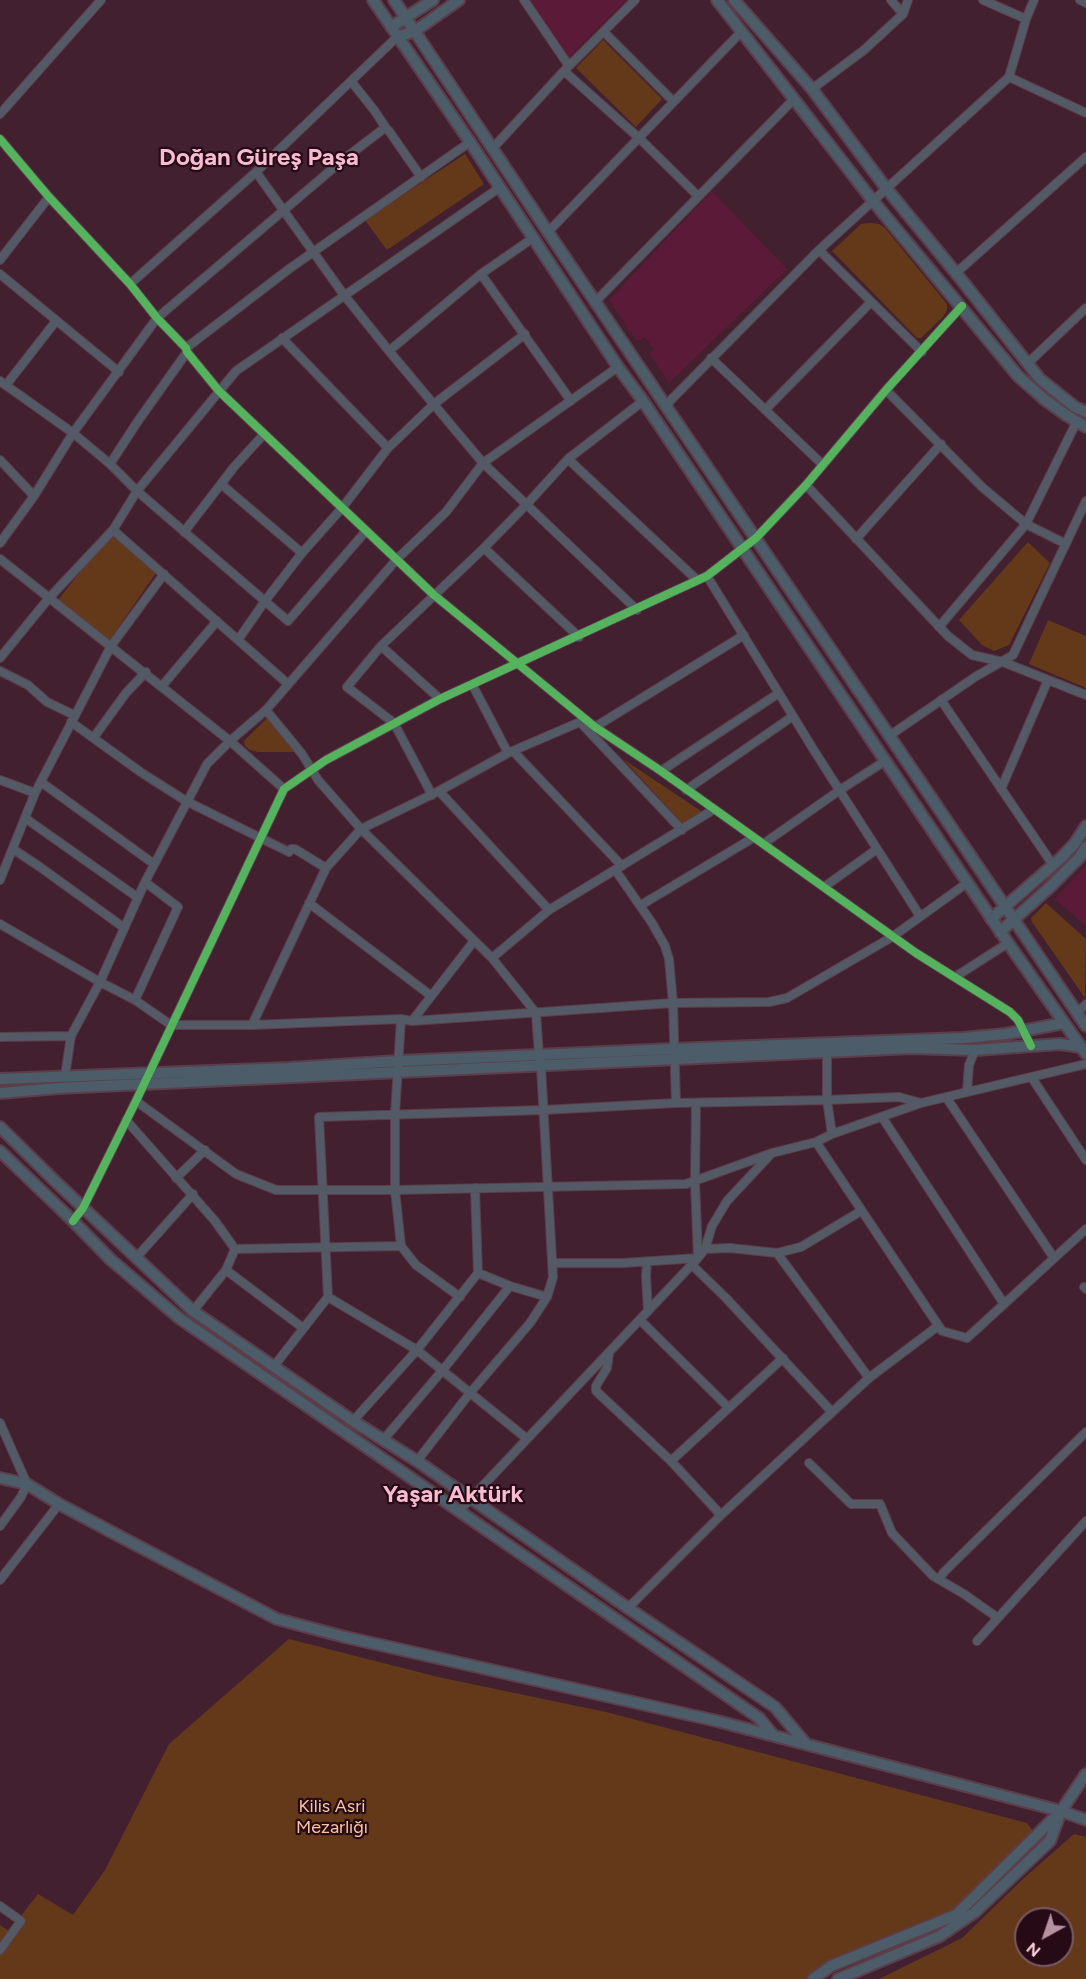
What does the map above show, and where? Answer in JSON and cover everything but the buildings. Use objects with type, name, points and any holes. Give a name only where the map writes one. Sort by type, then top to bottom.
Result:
[{"type":"street","points":[[0,114],[101,0]]},
{"type":"street","points":[[373,0],[991,919],[1083,1050]]},
{"type":"street","points":[[394,0],[595,302],[1086,1026]]},
{"type":"street","points":[[130,284],[256,172],[351,81],[407,19],[434,0]]},
{"type":"street","points":[[394,32],[415,31],[459,0]]},
{"type":"street","points":[[524,0],[566,69],[698,196]]},
{"type":"street","points":[[492,149],[566,69],[635,0]]},
{"type":"street","points":[[717,0],[873,201],[1018,376],[1044,399],[1081,424],[1026,524],[939,627]]},
{"type":"street","points":[[734,0],[812,89],[886,188],[1040,379],[1075,407],[1086,412]]},
{"type":"street","points":[[891,0],[903,14]]},
{"type":"street","points":[[812,89],[864,50],[903,14],[908,0]]},
{"type":"street","points":[[983,0],[1026,19]]},
{"type":"street","points":[[666,405],[819,250],[1009,77],[1034,0]]},
{"type":"street","points":[[1080,0],[1086,3]]},
{"type":"street","points":[[548,232],[742,31]]},
{"type":"street","points":[[604,32],[673,101]]},
{"type":"street","points":[[1009,77],[1086,113]]},
{"type":"street","points":[[351,81],[421,177]]},
{"type":"street","points":[[595,302],[794,99]]},
{"type":"street","points":[[0,543],[34,496],[73,433],[157,318],[344,159],[386,128]]},
{"type":"street","points":[[110,464],[187,350],[313,252],[470,142]]},
{"type":"street","points":[[1,144],[130,284],[219,391],[434,595],[596,727],[915,953],[1010,1012],[1018,1020],[1031,1046]]},
{"type":"street","points":[[956,273],[1086,157]]},
{"type":"street","points":[[256,172],[344,294],[483,464],[637,610]]},
{"type":"street","points":[[0,658],[49,598],[112,530],[137,491],[236,371],[499,188]]},
{"type":"street","points":[[0,260],[49,197]]},
{"type":"street","points":[[389,351],[481,274],[533,238]]},
{"type":"street","points":[[819,250],[922,352]]},
{"type":"street","points":[[0,274],[119,372]]},
{"type":"street","points":[[481,274],[571,400]]},
{"type":"street","points":[[765,410],[871,302]]},
{"type":"street","points":[[73,1221],[83,1208],[136,1101],[284,789],[312,768],[440,699],[579,637],[707,576],[756,538],[806,485],[886,390],[962,306]]},
{"type":"street","points":[[1028,363],[1086,308]]},
{"type":"street","points":[[56,321],[3,383],[73,433],[288,621],[366,531]]},
{"type":"street","points":[[238,640],[302,553],[342,508],[388,448],[434,404],[525,334]]},
{"type":"street","points":[[282,338],[388,448]]},
{"type":"street","points":[[711,358],[823,465]]},
{"type":"street","points":[[66,1076],[71,1036],[100,982],[137,897],[207,764],[266,710],[396,560],[446,512],[483,464],[618,367]]},
{"type":"street","points":[[886,390],[982,486],[1026,524],[1066,544]]},
{"type":"street","points":[[549,910],[435,793],[394,723],[347,687],[381,646],[484,548],[568,459],[643,401]]},
{"type":"street","points":[[184,532],[264,434]]},
{"type":"street","points":[[856,539],[941,444]]},
{"type":"street","points":[[568,459],[697,580]]},
{"type":"street","points":[[0,460],[34,496]]},
{"type":"street","points":[[221,484],[302,553]]},
{"type":"street","points":[[806,485],[939,627],[972,655],[1003,662],[1086,695]]},
{"type":"street","points":[[889,736],[975,677],[1013,656],[1086,501]]},
{"type":"street","points":[[112,530],[288,684]]},
{"type":"street","points":[[484,548],[579,637]]},
{"type":"street","points":[[0,559],[146,672],[284,789]]},
{"type":"street","points":[[0,880],[35,793],[111,646],[164,574]]},
{"type":"street","points":[[707,576],[920,916]]},
{"type":"street","points":[[162,686],[218,621]]},
{"type":"street","points":[[252,1025],[326,868],[361,829],[511,753],[580,722],[596,727],[744,634]]},
{"type":"street","points":[[381,646],[440,699]]},
{"type":"street","points":[[0,671],[28,685],[47,702],[142,773],[186,801],[289,852],[291,849],[296,849],[326,868]]},
{"type":"street","points":[[94,737],[126,693],[146,672]]},
{"type":"street","points":[[1001,789],[1048,680]]},
{"type":"street","points":[[472,684],[511,753],[619,868],[665,946],[669,959],[673,1003],[676,1103]]},
{"type":"street","points":[[661,771],[779,693]]},
{"type":"street","points":[[941,700],[1053,865]]},
{"type":"street","points":[[266,710],[312,768],[318,780],[361,829],[492,958],[536,1013],[553,1277],[547,1297],[530,1323],[470,1393],[417,1461]]},
{"type":"street","points":[[686,790],[793,716]]},
{"type":"street","points":[[580,722],[682,830]]},
{"type":"street","points":[[763,844],[885,761]]},
{"type":"street","points":[[0,780],[35,793]]},
{"type":"street","points":[[41,782],[154,864]]},
{"type":"street","points":[[492,958],[549,910],[713,810]]},
{"type":"street","points":[[25,818],[137,897]]},
{"type":"street","points":[[991,919],[1053,865],[1075,843],[1086,826]]},
{"type":"street","points":[[641,905],[753,838]]},
{"type":"street","points":[[1000,932],[1015,921],[1079,858],[1086,847]]},
{"type":"street","points":[[13,849],[123,927]]},
{"type":"street","points":[[824,887],[877,849]]},
{"type":"street","points":[[135,1000],[178,907],[145,882]]},
{"type":"street","points":[[0,924],[135,1000],[171,1025],[252,1025],[401,1019],[412,1021],[673,1003],[769,1002],[788,998],[892,937],[967,883]]},
{"type":"street","points":[[309,903],[430,996]]},
{"type":"street","points":[[412,1021],[474,941]]},
{"type":"street","points":[[955,977],[1008,943]]},
{"type":"street","points":[[1077,1013],[1086,1004]]},
{"type":"street","points":[[401,1019],[395,1114],[394,1190],[401,1246],[416,1265],[460,1297]]},
{"type":"street","points":[[0,1094],[57,1088],[142,1085],[398,1067],[826,1048],[1023,1032],[1064,1023]]},
{"type":"street","points":[[0,1037],[71,1036]]},
{"type":"street","points":[[826,1048],[975,1050],[1060,1044],[1083,1050]]},
{"type":"street","points":[[826,1048],[827,1100],[832,1134]]},
{"type":"street","points":[[967,1091],[969,1065],[975,1050]]},
{"type":"street","points":[[136,1101],[236,1174],[276,1190],[686,1184],[772,1153],[816,1142],[832,1134],[921,1103],[1086,1064]]},
{"type":"street","points":[[0,1079],[149,1072],[398,1067]]},
{"type":"street","points":[[1032,1078],[1086,1160]]},
{"type":"street","points":[[274,1366],[328,1297],[319,1117],[543,1110],[696,1102],[899,1097],[921,1103]]},
{"type":"street","points":[[946,1097],[1054,1258]]},
{"type":"street","points":[[696,1102],[695,1262],[832,1412]]},
{"type":"street","points":[[882,1117],[1005,1304]]},
{"type":"street","points":[[126,1120],[176,1178],[193,1194],[235,1249]]},
{"type":"street","points":[[0,1127],[193,1311],[417,1461],[775,1707],[807,1744]]},
{"type":"street","points":[[816,1142],[942,1331],[967,1338],[1086,1229]]},
{"type":"street","points":[[176,1178],[205,1150]]},
{"type":"street","points":[[0,1151],[110,1259],[179,1318],[759,1718],[773,1736]]},
{"type":"street","points":[[459,1511],[695,1262],[705,1249],[712,1226],[727,1201],[772,1153]]},
{"type":"street","points":[[353,1420],[417,1350],[478,1273],[475,1188]]},
{"type":"street","points":[[136,1258],[193,1194]]},
{"type":"street","points":[[705,1249],[730,1248],[777,1253],[801,1246],[861,1211]]},
{"type":"street","points":[[235,1249],[401,1246]]},
{"type":"street","points":[[193,1311],[226,1270],[235,1249]]},
{"type":"street","points":[[777,1253],[869,1378]]},
{"type":"street","points":[[647,1262],[648,1311]]},
{"type":"street","points":[[552,1263],[695,1262]]},
{"type":"street","points":[[226,1270],[303,1328]]},
{"type":"street","points":[[478,1273],[547,1297]]},
{"type":"street","points":[[384,1439],[510,1286]]},
{"type":"street","points":[[328,1297],[417,1350],[526,1438]]},
{"type":"street","points":[[640,1320],[729,1408]]},
{"type":"street","points":[[628,1608],[720,1515],[869,1378],[938,1326]]},
{"type":"street","points":[[610,1352],[607,1368],[596,1386],[596,1391],[671,1461],[720,1515]]},
{"type":"street","points":[[671,1461],[783,1358]]},
{"type":"street","points":[[0,1423],[27,1484],[21,1497],[0,1526]]},
{"type":"street","points":[[939,1580],[944,1572],[1086,1432]]},
{"type":"street","points":[[809,1463],[851,1504],[880,1504],[892,1533],[933,1576],[998,1618]]},
{"type":"street","points":[[0,1478],[27,1484],[59,1504],[278,1619],[356,1640],[717,1721],[1061,1811],[1086,1820]]},
{"type":"street","points":[[0,1580],[59,1504]]},
{"type":"street","points":[[976,1641],[1086,1521]]},
{"type":"street","points":[[813,1979],[831,1966],[956,1915],[1061,1811],[1086,1774]]},
{"type":"street","points":[[843,1978],[940,1936],[975,1912],[1050,1841],[1061,1811]]},
{"type":"street","points":[[0,1906],[21,1921],[0,1950]]},
{"type":"shaded area","points":[[530,0],[626,0],[569,58]]},
{"type":"shaded area","points":[[712,191],[787,269],[669,383],[649,353],[654,350],[645,337],[636,340],[609,300]]},
{"type":"shaded area","points":[[1086,865],[1086,926],[1055,899]]},
{"type":"green space","points":[[603,40],[662,99],[636,127],[576,68]]},
{"type":"green space","points":[[465,154],[484,184],[387,250],[365,220]]},
{"type":"green space","points":[[861,224],[879,224],[885,228],[947,304],[943,317],[921,338],[917,338],[832,251]]},
{"type":"green space","points":[[111,533],[156,573],[106,645],[54,605]]},
{"type":"green space","points":[[1028,542],[1050,563],[1009,645],[994,651],[982,645],[959,620]]},
{"type":"green space","points":[[1048,620],[1086,636],[1086,688],[1029,664]]},
{"type":"green space","points":[[267,718],[298,752],[258,752],[245,746],[244,741]]},
{"type":"green space","points":[[623,759],[704,813],[685,826]]},
{"type":"green space","points":[[1046,903],[1086,939],[1085,998],[1032,922],[1031,918]]},
{"type":"green space","name":"Kilis Asri Mezarlığı","points":[[289,1639],[438,1677],[606,1712],[1027,1823],[1038,1838],[954,1916],[814,1979],[0,1979],[0,1925],[9,1931],[38,1894],[73,1915],[105,1870],[169,1744]]},
{"type":"green space","points":[[1074,1834],[1086,1837],[1086,1979],[879,1979],[962,1938]]},
{"type":"cycle path","points":[[0,139],[49,197],[186,348],[219,391],[434,595],[595,727],[661,771],[916,953],[1010,1012],[1018,1020],[1031,1046]]},
{"type":"cycle path","points":[[73,1221],[83,1208],[136,1101],[284,789],[326,760],[440,699],[707,576],[756,538],[806,485],[886,390],[962,306]]},
{"type":"district","name":"Doğan Güreş Paşa","points":[[259,158]]},
{"type":"district","name":"Yaşar Aktürk","points":[[453,1495]]}]
